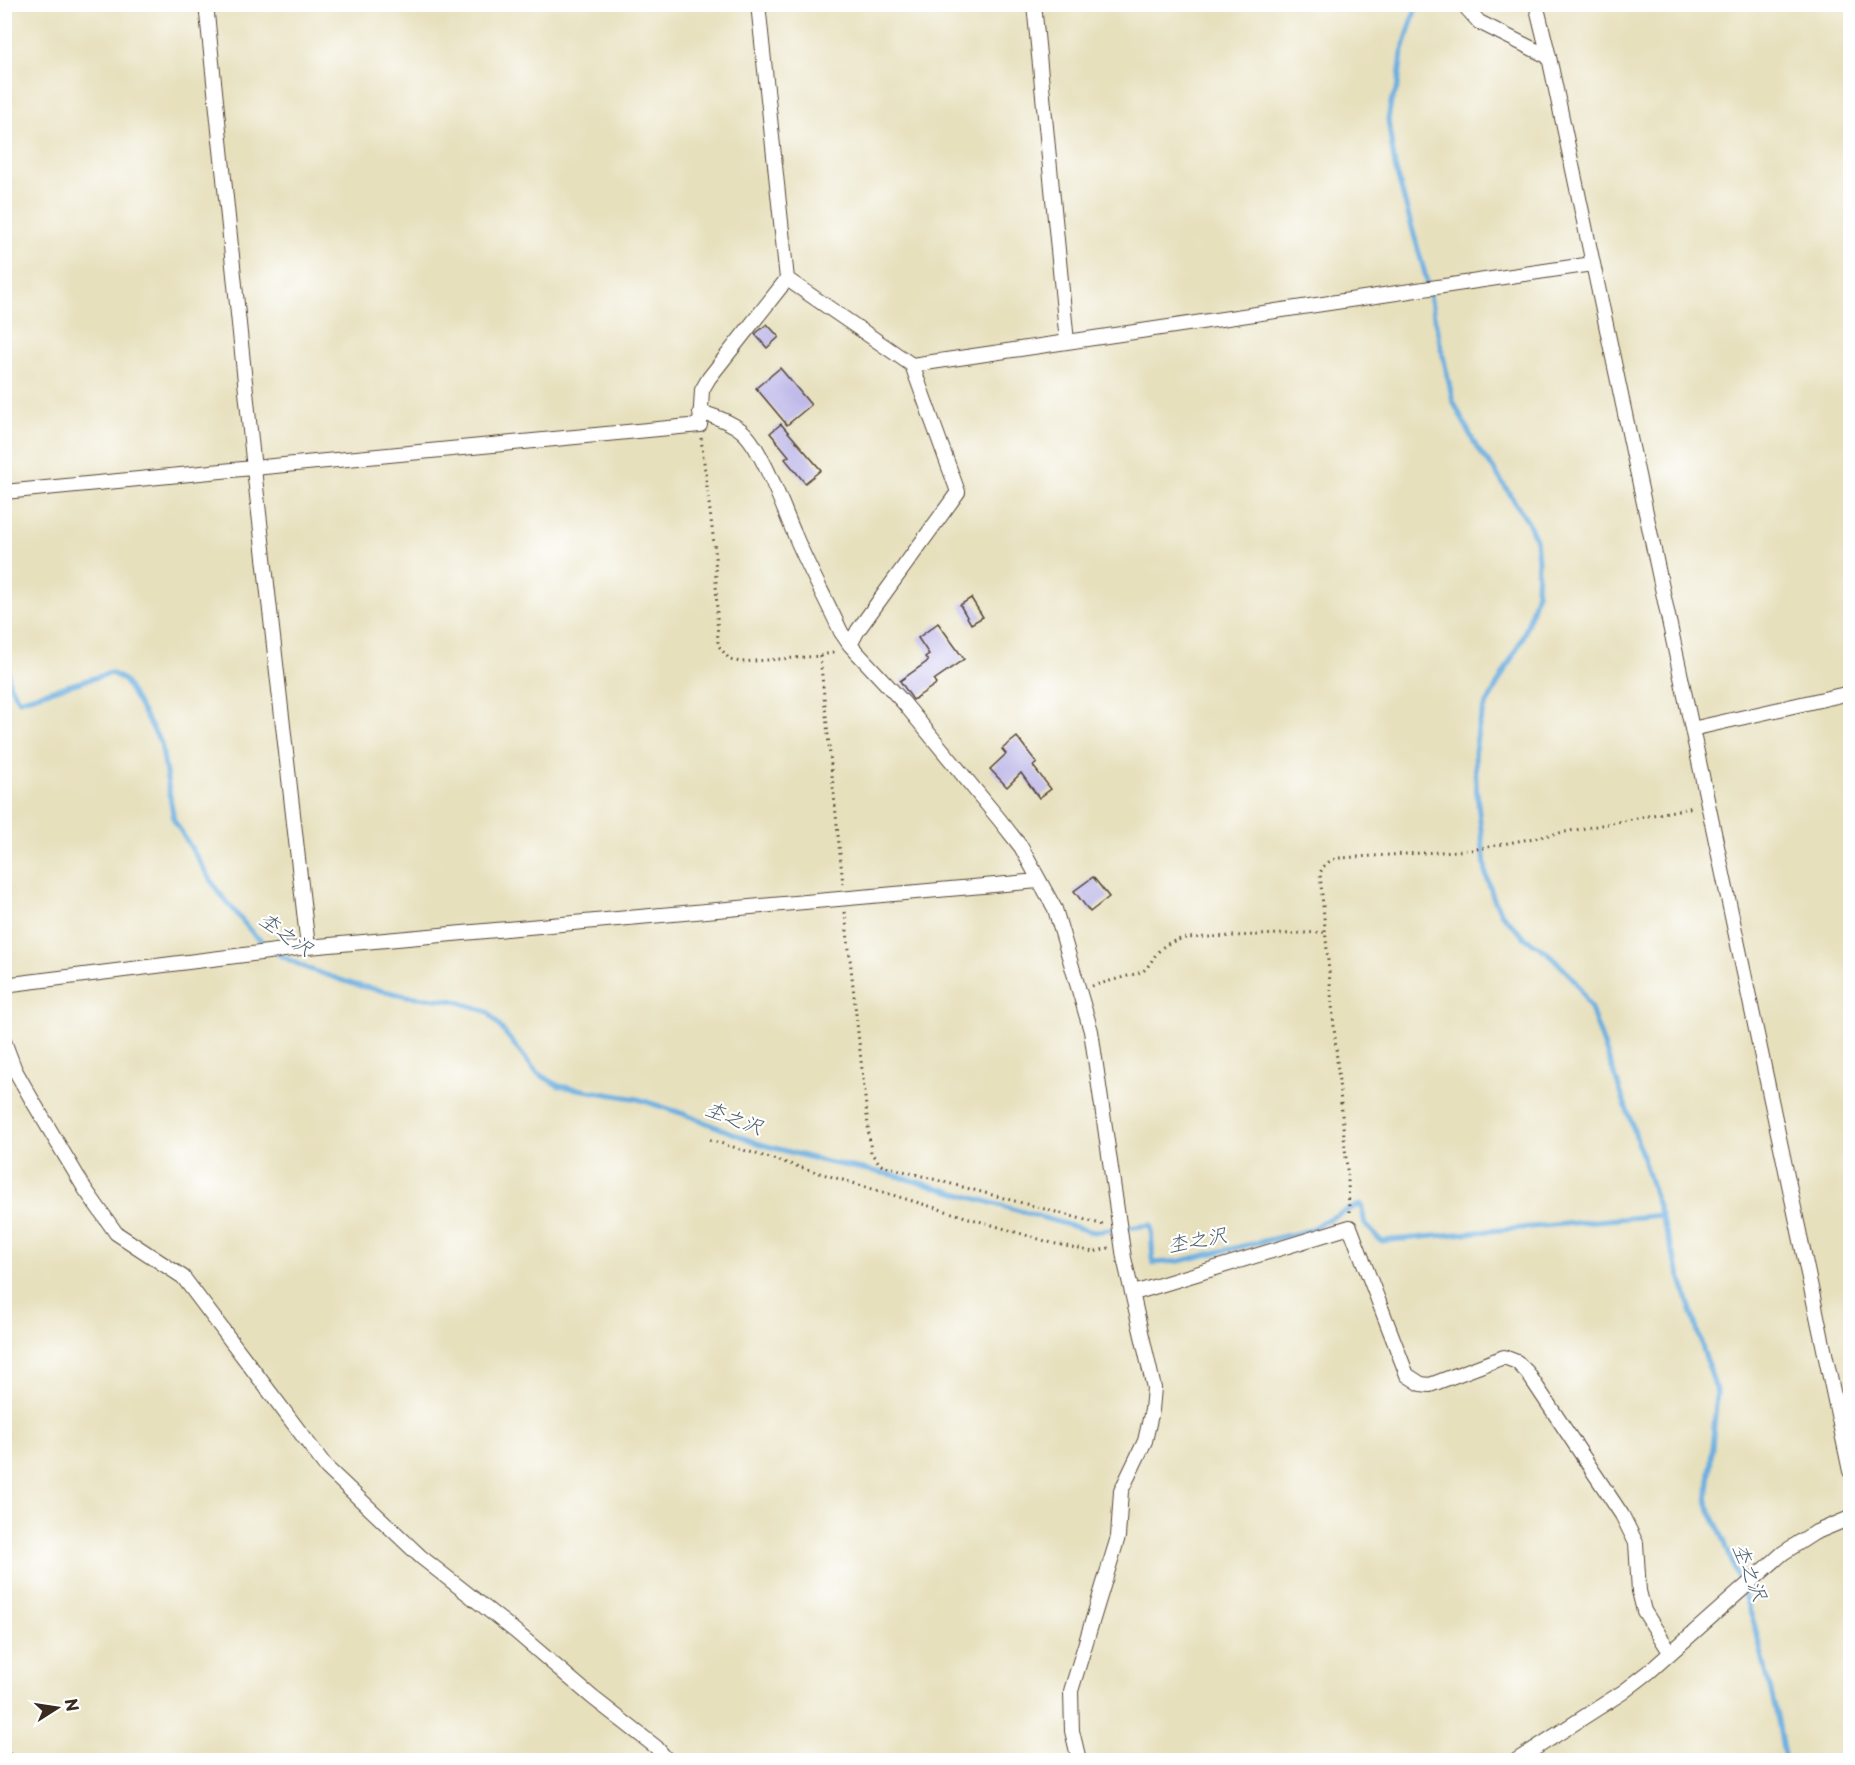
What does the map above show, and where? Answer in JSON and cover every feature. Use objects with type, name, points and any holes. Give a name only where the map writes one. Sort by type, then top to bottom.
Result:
[{"type":"street","points":[[206,4],[254,469],[308,947]]},
{"type":"street","points":[[700,418],[702,390],[709,378],[787,279],[758,4]]},
{"type":"street","points":[[1034,4],[1066,342]]},
{"type":"street","points":[[1462,4],[1479,22],[1549,57]]},
{"type":"street","points":[[1536,4],[1851,1471]]},
{"type":"street","points":[[912,365],[1592,264]]},
{"type":"street","points":[[787,279],[912,365],[958,492],[858,630],[850,645]]},
{"type":"street","points":[[4,492],[254,469],[714,416],[741,430],[750,441],[776,491],[841,633],[903,702],[1021,847],[1055,909],[1091,1031],[1123,1248],[1154,1388],[1145,1441],[1121,1491],[1118,1537],[1071,1691],[1072,1731],[1079,1761]]},
{"type":"street","points":[[1692,729],[1851,693]]},
{"type":"street","points":[[4,985],[308,947],[1038,881]]},
{"type":"street","points":[[4,1041],[15,1070],[32,1100],[86,1190],[116,1233],[183,1277],[327,1468],[421,1557],[656,1747],[666,1761]]},
{"type":"street","points":[[1134,1293],[1350,1227],[1407,1375],[1420,1384],[1430,1385],[1504,1357],[1517,1362],[1527,1372],[1622,1515],[1636,1544],[1644,1611],[1670,1652]]},
{"type":"street","points":[[1517,1761],[1623,1692],[1783,1553],[1814,1533],[1851,1518]]},
{"type":"path","points":[[700,418],[715,552],[718,645],[730,660],[741,662],[820,656],[850,645]]},
{"type":"path","points":[[820,656],[871,1153],[881,1165],[1049,1211],[1109,1226],[1120,1225]]},
{"type":"path","points":[[1350,1227],[1348,1180],[1320,873],[1323,867],[1330,860],[1353,856],[1472,850],[1708,804]]},
{"type":"path","points":[[1079,989],[1142,972],[1148,968],[1164,947],[1173,941],[1186,938],[1326,932]]},
{"type":"path","points":[[710,1140],[1052,1243],[1092,1252],[1104,1248],[1123,1248]]},
{"type":"building","points":[[767,324],[779,337],[767,348],[755,334]]},
{"type":"building","points":[[780,368],[811,405],[787,425],[756,388]]},
{"type":"building","points":[[781,424],[821,470],[805,483],[785,459],[789,456],[770,433]]},
{"type":"building","points":[[971,598],[983,617],[971,624],[960,605]]},
{"type":"building","points":[[938,623],[964,659],[934,680],[936,684],[913,700],[900,681],[928,661],[925,657],[929,654],[918,638]]},
{"type":"building","points":[[1017,737],[1037,763],[1033,766],[1051,789],[1039,798],[1021,773],[1007,787],[990,769],[1006,754],[1002,749]]},
{"type":"building","points":[[1093,877],[1109,897],[1090,912],[1074,891]]},
{"type":"waterway","points":[[1417,4],[1402,53],[1398,86],[1391,102],[1388,120],[1395,167],[1425,274],[1453,401],[1477,448],[1493,468],[1529,524],[1536,540],[1538,560],[1537,592],[1530,617],[1522,639],[1483,711],[1478,730],[1475,752],[1476,785],[1486,874],[1501,913],[1525,938],[1547,952],[1579,987],[1591,1009],[1631,1121],[1717,1393],[1707,1504],[1724,1540],[1754,1623],[1777,1716],[1785,1760]]},
{"type":"waterway","name":"杢之沢","points":[[4,619],[9,684],[19,700],[111,673],[124,680],[161,743],[174,820],[217,890],[254,935],[271,948]]},
{"type":"waterway","name":"杢之沢","points":[[278,954],[306,968],[356,985],[407,996],[456,1001],[488,1012],[537,1073],[559,1086],[638,1099],[684,1114],[760,1144],[827,1162],[893,1175],[1093,1232],[1151,1225],[1153,1263],[1180,1261],[1310,1230],[1361,1204],[1365,1224],[1381,1241],[1661,1215]]}]
